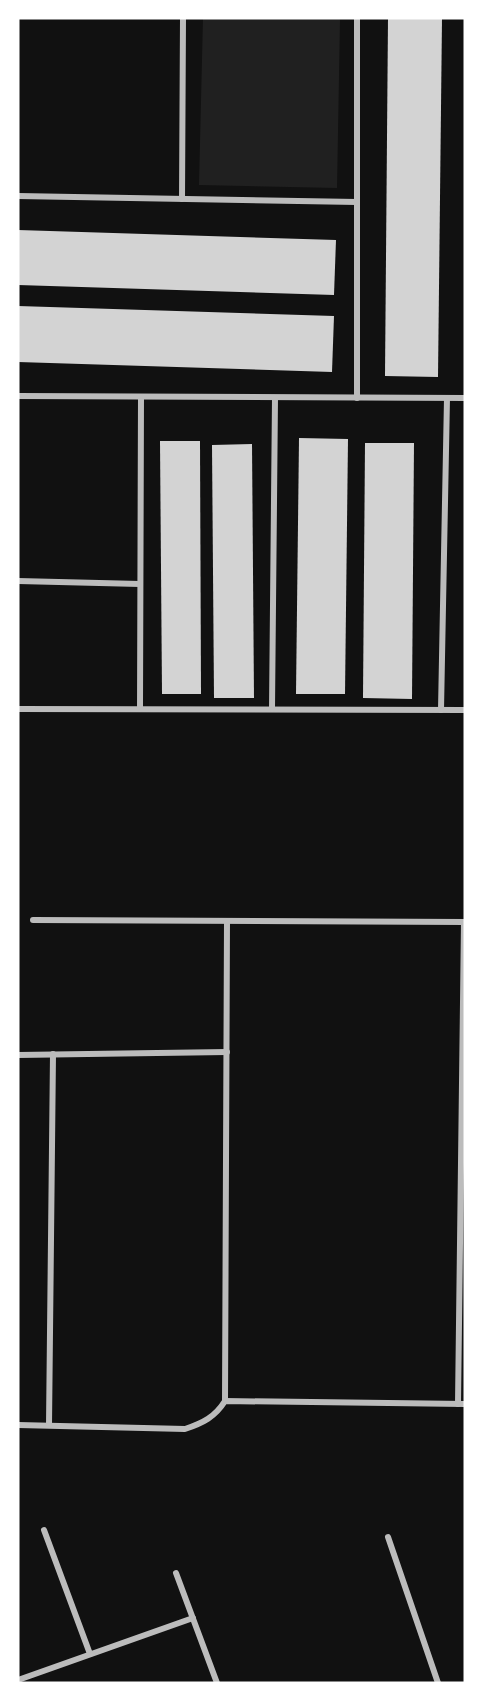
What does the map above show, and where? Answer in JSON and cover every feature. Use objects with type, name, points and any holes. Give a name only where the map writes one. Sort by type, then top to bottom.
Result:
[{"type":"street","points":[[182,199],[183,18]]},
{"type":"street","points":[[357,18],[357,398]]},
{"type":"street","points":[[18,196],[357,202]]},
{"type":"street","points":[[18,396],[465,398]]},
{"type":"street","points":[[140,709],[141,397]]},
{"type":"street","points":[[272,710],[275,398]]},
{"type":"street","points":[[441,710],[447,398]]},
{"type":"street","points":[[18,581],[140,584]]},
{"type":"street","points":[[18,709],[465,710]]},
{"type":"street","points":[[33,920],[464,922],[462,1404],[225,1401]]},
{"type":"street","points":[[18,1425],[185,1429],[204,1422],[218,1412],[225,1401],[227,921]]},
{"type":"street","points":[[18,1055],[226,1052]]},
{"type":"street","points":[[50,1425],[53,1054]]},
{"type":"street","points":[[44,1530],[90,1654]]},
{"type":"street","points":[[388,1537],[438,1683]]},
{"type":"street","points":[[176,1574],[217,1683]]},
{"type":"street","points":[[18,1680],[193,1618]]},
{"type":"shaded area","points":[[203,18],[340,18],[337,188],[199,185]]},
{"type":"building","points":[[388,18],[442,18],[438,377],[385,376]]},
{"type":"building","points":[[18,230],[336,240],[334,295],[18,285]]},
{"type":"building","points":[[18,306],[334,316],[332,372],[18,362]]},
{"type":"building","points":[[299,438],[348,439],[345,694],[296,694]]},
{"type":"building","points":[[160,441],[200,441],[201,694],[162,694]]},
{"type":"building","points":[[365,443],[414,443],[412,699],[363,698]]},
{"type":"building","points":[[252,444],[254,698],[214,698],[212,445]]}]
